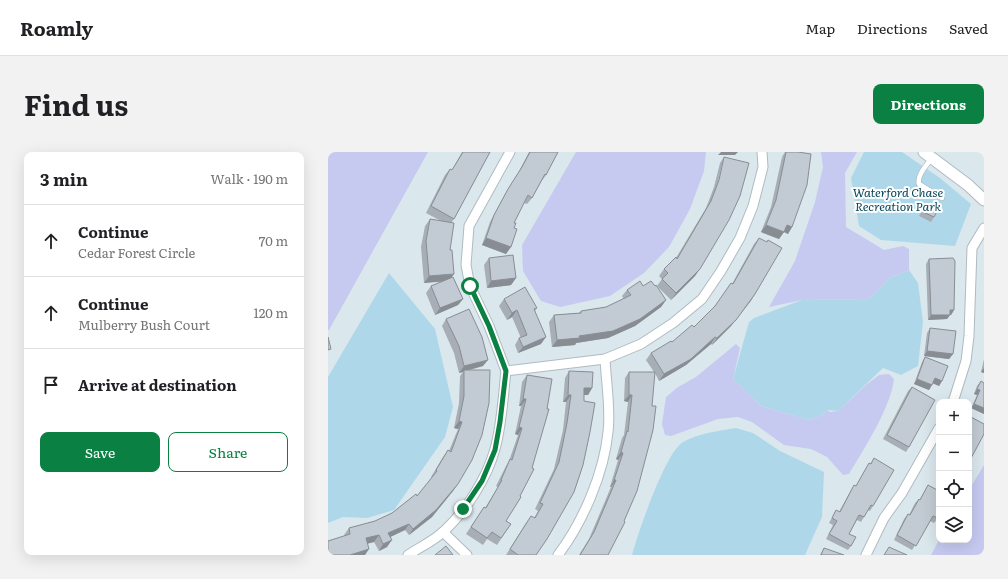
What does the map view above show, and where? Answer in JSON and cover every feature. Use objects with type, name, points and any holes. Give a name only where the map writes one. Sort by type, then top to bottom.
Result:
[{"type":"street","points":[[408,555],[443,532],[463,509],[482,481],[495,450],[506,371],[489,326],[470,286],[466,265],[469,226],[510,152]]},
{"type":"street","points":[[506,371],[605,359],[641,344],[672,323],[702,299],[721,272],[740,238],[753,206],[763,167],[762,152]]},
{"type":"street","points":[[931,154],[984,200]]},
{"type":"street","points":[[954,399],[961,380],[967,355],[972,248],[984,228]]},
{"type":"street","points":[[558,555],[576,526],[599,477],[608,431],[605,359]]},
{"type":"street","points":[[866,555],[884,518],[902,493],[936,433]]},
{"type":"street","points":[[443,532],[467,555]]},
{"type":"lane","points":[[931,154],[918,182],[942,198]]},
{"type":"green space","name":"Waterford Chase Recreation Park","points":[[864,152],[902,152],[940,178],[971,204],[955,246],[881,240],[859,226],[851,178]]},
{"type":"green space","points":[[909,270],[918,283],[923,322],[918,366],[901,375],[883,368],[838,411],[827,410],[822,415],[809,420],[761,406],[733,379],[749,322],[754,318],[802,300],[869,299],[889,278]]},
{"type":"green space","points":[[389,273],[435,329],[453,407],[445,437],[394,510],[367,518],[343,517],[328,523],[328,377]]},
{"type":"green space","points":[[736,428],[753,433],[780,451],[824,472],[822,517],[805,555],[632,555],[653,494],[668,461],[676,449],[683,442],[696,436]]},
{"type":"shaded area","points":[[328,152],[428,152],[329,330],[328,330]]},
{"type":"shaded area","points":[[576,152],[706,152],[704,171],[690,209],[669,247],[644,273],[610,296],[560,307],[541,301],[523,271],[522,245]]},
{"type":"shaded area","points":[[821,152],[857,152],[845,173],[846,227],[884,250],[903,246],[909,249],[909,270],[889,278],[869,299],[802,300],[769,307],[795,261],[815,202],[823,167]]},
{"type":"shaded area","points":[[736,344],[740,348],[733,379],[761,406],[809,420],[822,415],[827,410],[830,412],[838,411],[879,375],[889,374],[894,379],[888,402],[882,415],[849,474],[843,475],[827,457],[811,449],[784,445],[752,422],[738,417],[718,419],[671,436],[665,435],[662,424],[666,397],[678,387],[696,377]]},
{"type":"shaded area","points":[[984,465],[984,555],[931,555],[937,543],[972,543],[972,485]]},
{"type":"building","points":[[463,152],[490,152],[454,219],[431,206],[450,169],[452,170]]},
{"type":"building","points":[[530,152],[558,152],[532,198],[528,195],[514,223],[516,223],[514,228],[517,229],[511,247],[486,238],[494,215]]},
{"type":"building","points":[[786,152],[811,154],[807,185],[792,227],[787,225],[784,232],[766,225],[776,200]]},
{"type":"building","points":[[724,157],[749,163],[740,196],[729,220],[700,269],[676,293],[662,279],[668,273],[664,269],[676,257],[677,259],[711,201],[719,180]]},
{"type":"building","points":[[926,204],[938,209],[934,217],[923,212]]},
{"type":"building","points":[[430,219],[454,223],[450,250],[452,250],[454,274],[429,276],[426,241]]},
{"type":"building","points":[[759,238],[767,242],[768,240],[782,248],[755,294],[736,320],[717,338],[715,337],[691,359],[664,374],[651,353],[671,341],[672,342],[692,325],[694,327],[715,306],[731,283],[733,284]]},
{"type":"building","points":[[513,255],[516,278],[491,281],[489,258]]},
{"type":"building","points":[[953,258],[955,261],[954,310],[950,310],[950,315],[931,315],[929,259]]},
{"type":"building","points":[[453,277],[463,299],[440,308],[431,286]]},
{"type":"building","points":[[640,281],[643,286],[651,281],[655,286],[656,285],[666,300],[640,319],[613,331],[579,336],[580,338],[557,340],[554,315],[581,313],[581,311],[606,307],[631,295],[627,290]]},
{"type":"building","points":[[525,287],[537,308],[534,309],[546,337],[523,347],[519,338],[527,335],[517,310],[512,313],[504,299]]},
{"type":"building","points":[[469,309],[482,337],[488,360],[464,366],[459,346],[446,319]]},
{"type":"building","points":[[930,328],[956,331],[953,354],[927,351]]},
{"type":"building","points":[[328,337],[331,349],[328,350]]},
{"type":"building","points":[[925,357],[948,366],[942,381],[935,378],[932,385],[917,379]]},
{"type":"building","points":[[464,370],[490,370],[489,403],[482,435],[472,460],[458,484],[436,510],[413,529],[409,524],[388,533],[392,540],[383,544],[379,535],[366,538],[369,549],[350,555],[328,554],[328,541],[350,534],[349,528],[375,521],[392,513],[416,494],[417,496],[437,471],[436,470],[448,450],[451,452],[462,422],[459,421],[464,396]]},
{"type":"building","points":[[569,371],[593,372],[592,388],[584,388],[584,401],[595,403],[583,465],[574,492],[536,555],[518,555],[510,549],[531,516],[535,518],[543,504],[540,503],[559,462],[571,395],[568,395]]},
{"type":"building","points":[[629,372],[655,372],[652,406],[656,406],[653,430],[637,491],[624,521],[625,522],[608,555],[580,555],[594,532],[616,480],[614,480],[623,453],[621,452],[627,431],[628,432],[632,395],[629,395]]},
{"type":"building","points":[[527,375],[552,379],[547,409],[549,409],[532,468],[534,469],[520,496],[521,497],[506,521],[511,524],[501,538],[492,532],[487,538],[471,527],[484,507],[486,508],[502,480],[510,459],[512,460],[522,428],[519,427],[526,399],[523,399]]},
{"type":"building","points":[[981,381],[984,383],[984,408],[974,404],[980,390],[977,389]]},
{"type":"building","points":[[912,387],[935,400],[909,447],[887,435]]},
{"type":"building","points":[[972,418],[984,424],[984,434],[972,456]]},
{"type":"building","points":[[874,458],[894,470],[873,506],[871,505],[864,517],[859,515],[849,534],[856,537],[851,546],[829,534],[837,521],[832,518],[836,510],[840,512],[854,485],[856,486],[869,463],[871,464]]},
{"type":"building","points":[[928,485],[936,489],[936,517],[933,516],[916,546],[897,535],[908,514],[910,515],[919,499],[920,500]]},
{"type":"building","points":[[446,546],[453,555],[435,555]]},
{"type":"building","points":[[889,547],[907,555],[884,555]]},
{"type":"building","points":[[824,548],[844,555],[821,555]]},
{"type":"route","points":[[463,509],[482,481],[495,450],[506,371],[489,326],[479,308],[470,286]]}]
